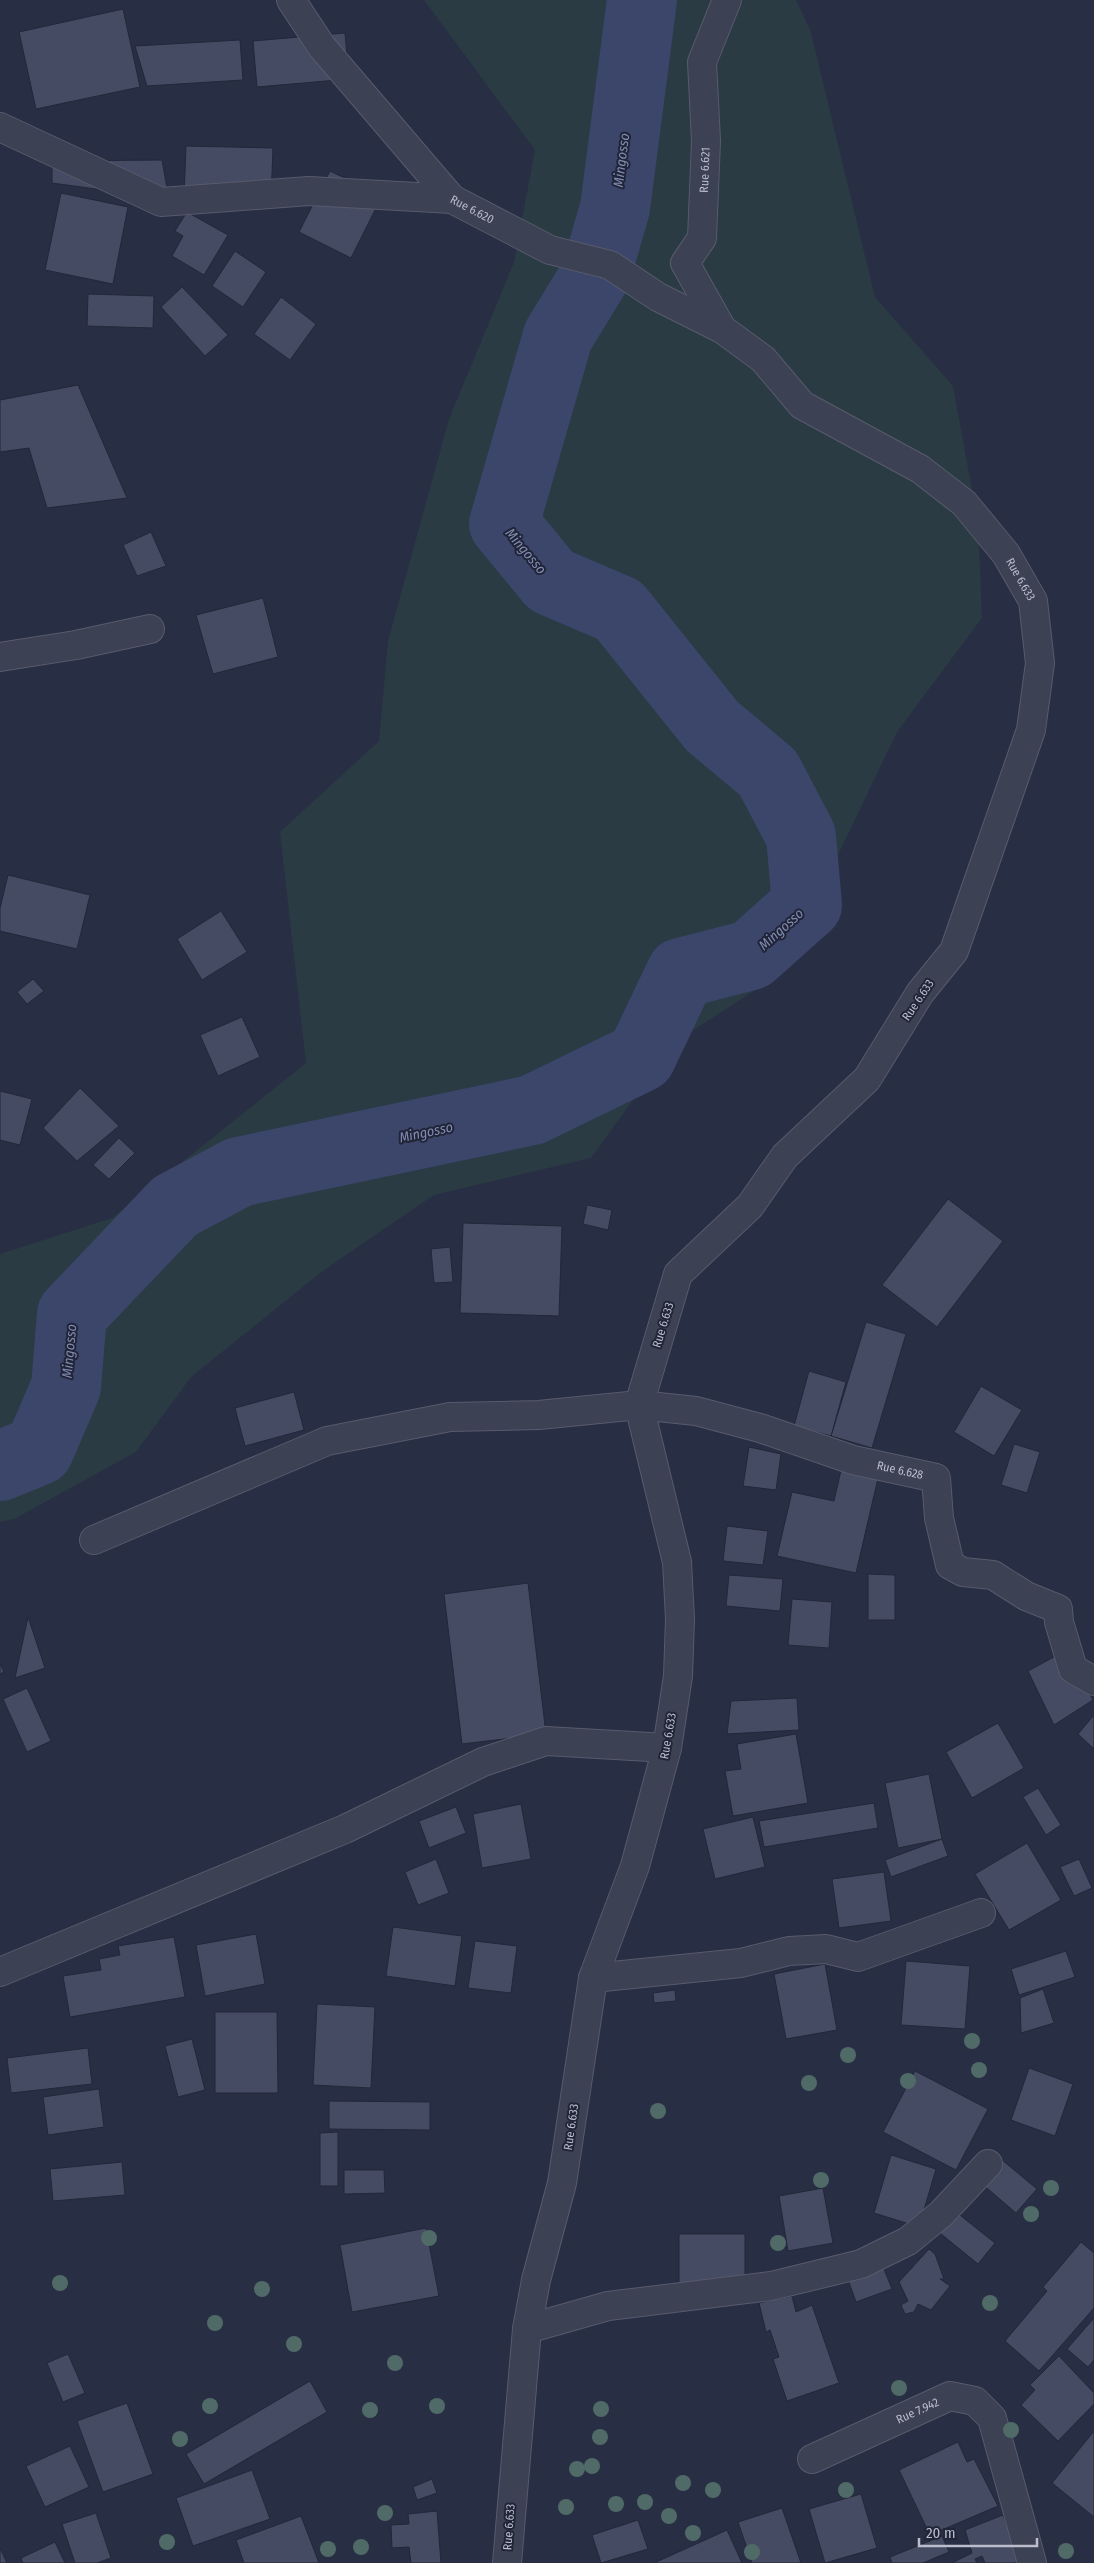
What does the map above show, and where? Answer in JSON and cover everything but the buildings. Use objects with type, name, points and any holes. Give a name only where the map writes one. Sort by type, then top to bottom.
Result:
[{"type":"street","name":"Rue 6.620","points":[[291,0],[322,47],[452,199],[550,250],[610,266],[658,297],[722,329]]},
{"type":"street","name":"Rue 6.621","points":[[722,329],[685,263],[702,238],[706,141],[702,62],[727,0]]},
{"type":"street","points":[[0,127],[161,202],[308,191],[452,199]]},
{"type":"street","name":"Rue 6.633","points":[[506,2563],[527,2329],[536,2280],[562,2183],[593,1978],[634,1866],[668,1748],[678,1676],[680,1619],[677,1562],[639,1405],[678,1274],[750,1206],[785,1156],[868,1080],[920,993],[954,951],[1031,730],[1040,663],[1033,601],[1006,554],[964,503],[920,470],[802,406],[763,359],[722,329]]},
{"type":"street","points":[[0,657],[76,645],[150,629]]},
{"type":"street","points":[[94,1540],[327,1441],[450,1417],[539,1414],[639,1405]]},
{"type":"street","name":"Rue 6.628","points":[[639,1405],[696,1412],[760,1428],[853,1460],[936,1478],[938,1518],[950,1565],[964,1572],[993,1575],[1026,1596],[1058,1609],[1059,1622],[1073,1668],[1094,1681]]},
{"type":"street","points":[[0,1972],[345,1829],[483,1762],[546,1741],[668,1748]]},
{"type":"street","points":[[593,1978],[741,1963],[790,1950],[826,1949],[858,1957],[981,1914]]},
{"type":"street","points":[[527,2329],[608,2306],[771,2286],[861,2264],[908,2241],[941,2214],[988,2164]]},
{"type":"street","name":"Rue 7.942","points":[[812,2459],[950,2396],[975,2401],[992,2418],[1032,2563]]},
{"type":"shaded area","points":[[424,0],[796,0],[810,29],[875,297],[953,386],[978,522],[982,618],[897,732],[838,855],[788,969],[675,1042],[591,1158],[434,1195],[324,1270],[191,1377],[136,1452],[14,1519],[0,1522],[0,1254],[112,1218],[306,1063],[280,832],[379,741],[388,641],[449,419],[514,262],[535,150]]},
{"type":"waterway","name":"Mingosso","points":[[0,1466],[39,1450],[66,1387],[72,1314],[175,1206],[239,1172],[532,1110],[641,1057],[681,973],[751,955],[807,905],[801,836],[768,773],[712,726],[619,610],[551,581],[504,524],[558,336],[596,274],[615,208],[642,0]]}]
